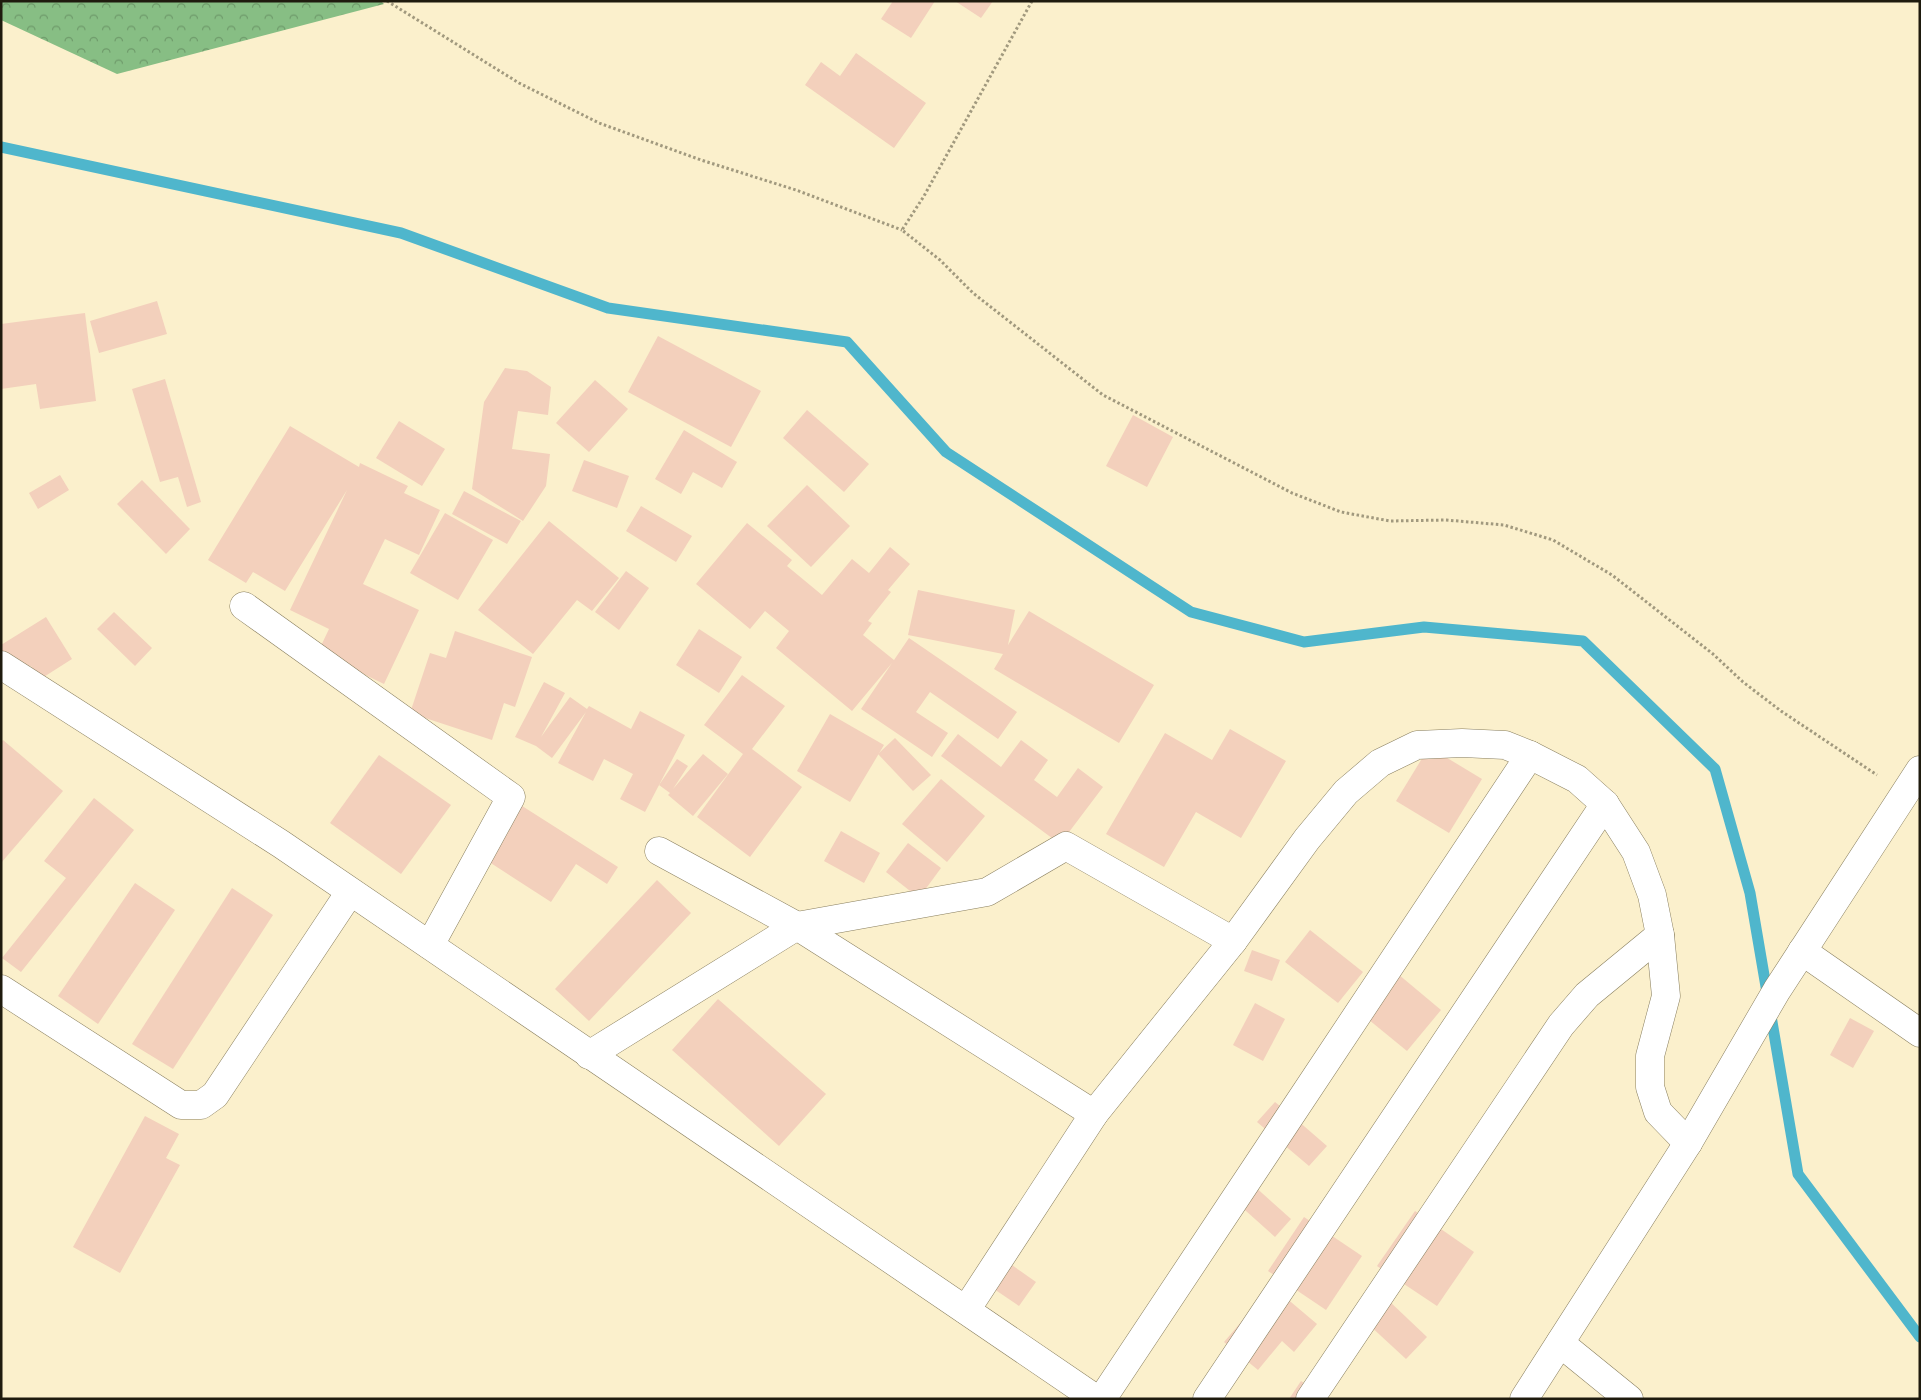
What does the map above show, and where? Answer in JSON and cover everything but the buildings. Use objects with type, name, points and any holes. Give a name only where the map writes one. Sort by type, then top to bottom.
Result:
[{"type":"street","points":[[244,606],[511,797],[430,946]]},
{"type":"street","points":[[1,665],[281,844],[1096,1399]]},
{"type":"street","points":[[966,1310],[1094,1114],[1233,941],[1307,839],[1346,792],[1380,763],[1417,745],[1462,743],[1504,745],[1530,755],[1577,779],[1605,804],[1636,852],[1652,895],[1660,934],[1666,996],[1650,1056],[1650,1087],[1658,1112],[1688,1143]]},
{"type":"street","points":[[1102,1399],[1530,755]]},
{"type":"street","points":[[1524,1399],[1688,1143],[1777,990],[1920,770]]},
{"type":"street","points":[[1207,1399],[1605,804]]},
{"type":"street","points":[[589,1055],[797,926],[987,892],[1066,846],[1233,941]]},
{"type":"street","points":[[659,851],[797,926],[1094,1114]]},
{"type":"street","points":[[1,989],[181,1106],[201,1105],[215,1095],[350,892]]},
{"type":"street","points":[[1310,1399],[1561,1025],[1587,995],[1660,934]]},
{"type":"street","points":[[1802,951],[1920,1033]]},
{"type":"street","points":[[1560,1343],[1630,1399]]},
{"type":"path","points":[[387,1],[519,83],[599,123],[701,160],[796,190],[902,230],[940,260],[973,294],[1103,395],[1292,493],[1341,512],[1390,521],[1446,520],[1504,524],[1553,540],[1612,575],[1713,654],[1743,682],[1781,712],[1904,794]]},
{"type":"path","points":[[902,230],[924,196],[1032,1]]},
{"type":"green space","points":[[1,1],[381,1],[384,4],[117,74],[1,20]]},
{"type":"waterway","points":[[1,147],[401,233],[608,308],[847,342],[946,452],[1191,612],[1304,642],[1424,627],[1583,641],[1715,769],[1750,893],[1798,1174],[1920,1337]]}]
